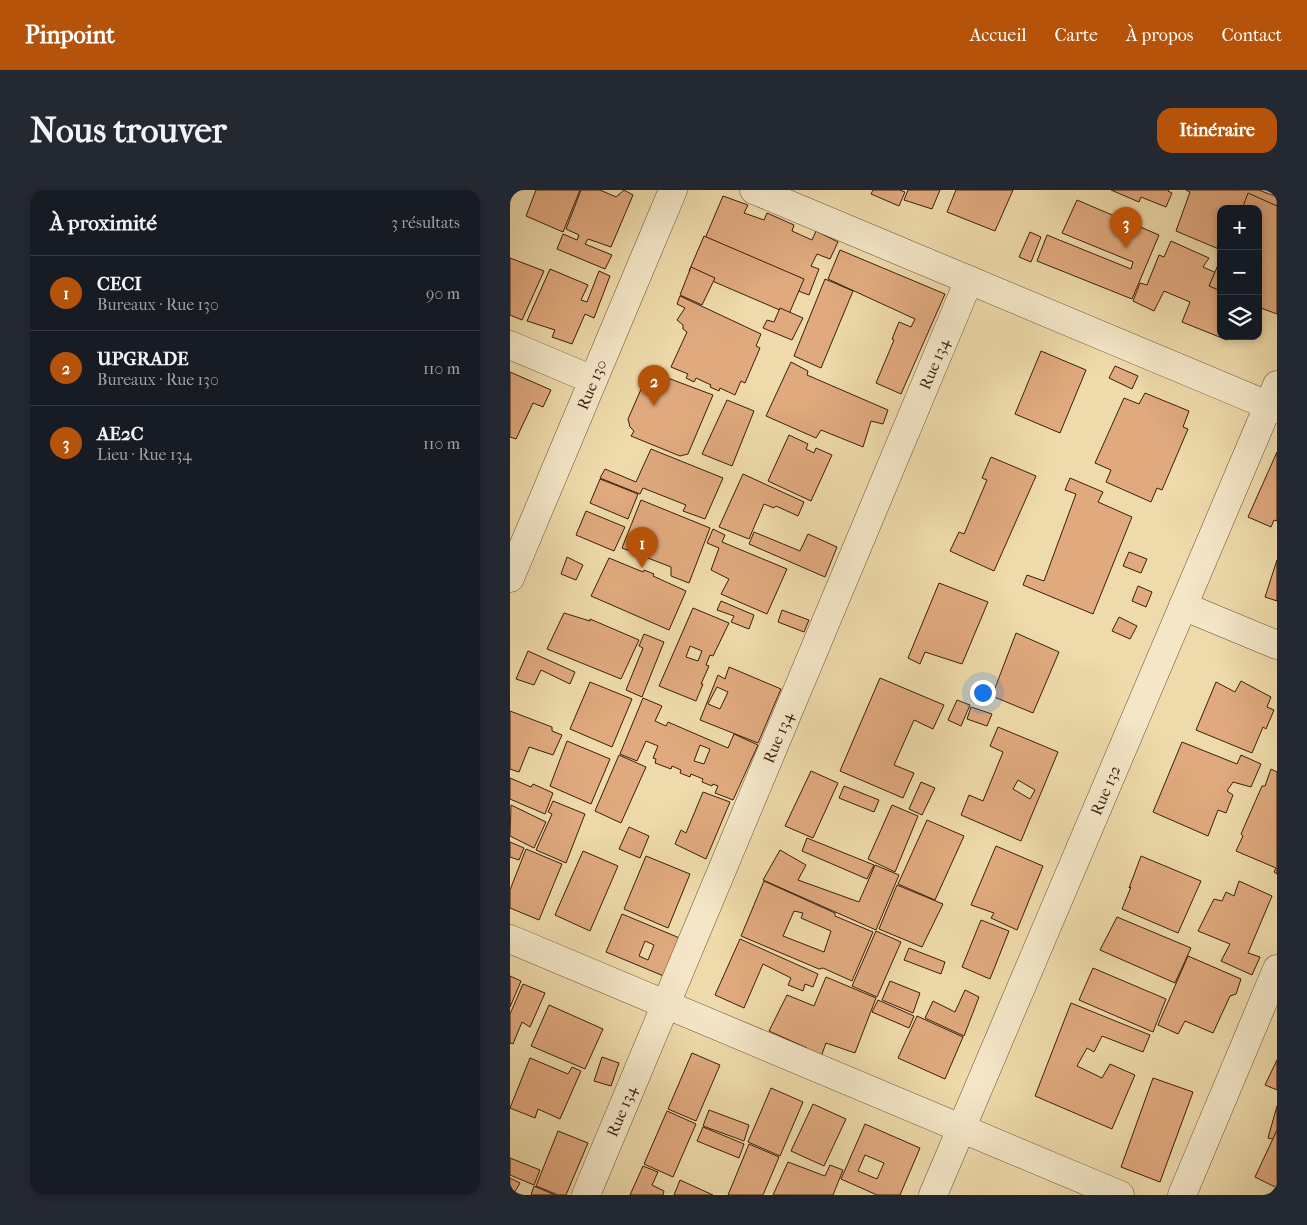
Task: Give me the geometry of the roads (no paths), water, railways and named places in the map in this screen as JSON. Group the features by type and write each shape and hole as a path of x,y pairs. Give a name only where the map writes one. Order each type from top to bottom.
{"street":[{"name":"Rue 130","path":"510,578 674,190"},
{"path":"754,190 970,280 1274,400"},
{"name":"Rue 134","path":"586,1195 970,280"},
{"path":"510,345 593,380"},
{"name":"Rue 132","path":"933,1195 1183,606 1274,400"},
{"path":"1183,606 1277,645"},
{"path":"510,939 1120,1195"},
{"path":"1182,1195 1277,969"}],"place":[{"name":"AE2C","path":"1126,248"},
{"name":"UPGRADE","path":"654,406"},
{"name":"CECI","path":"642,568"}]}
